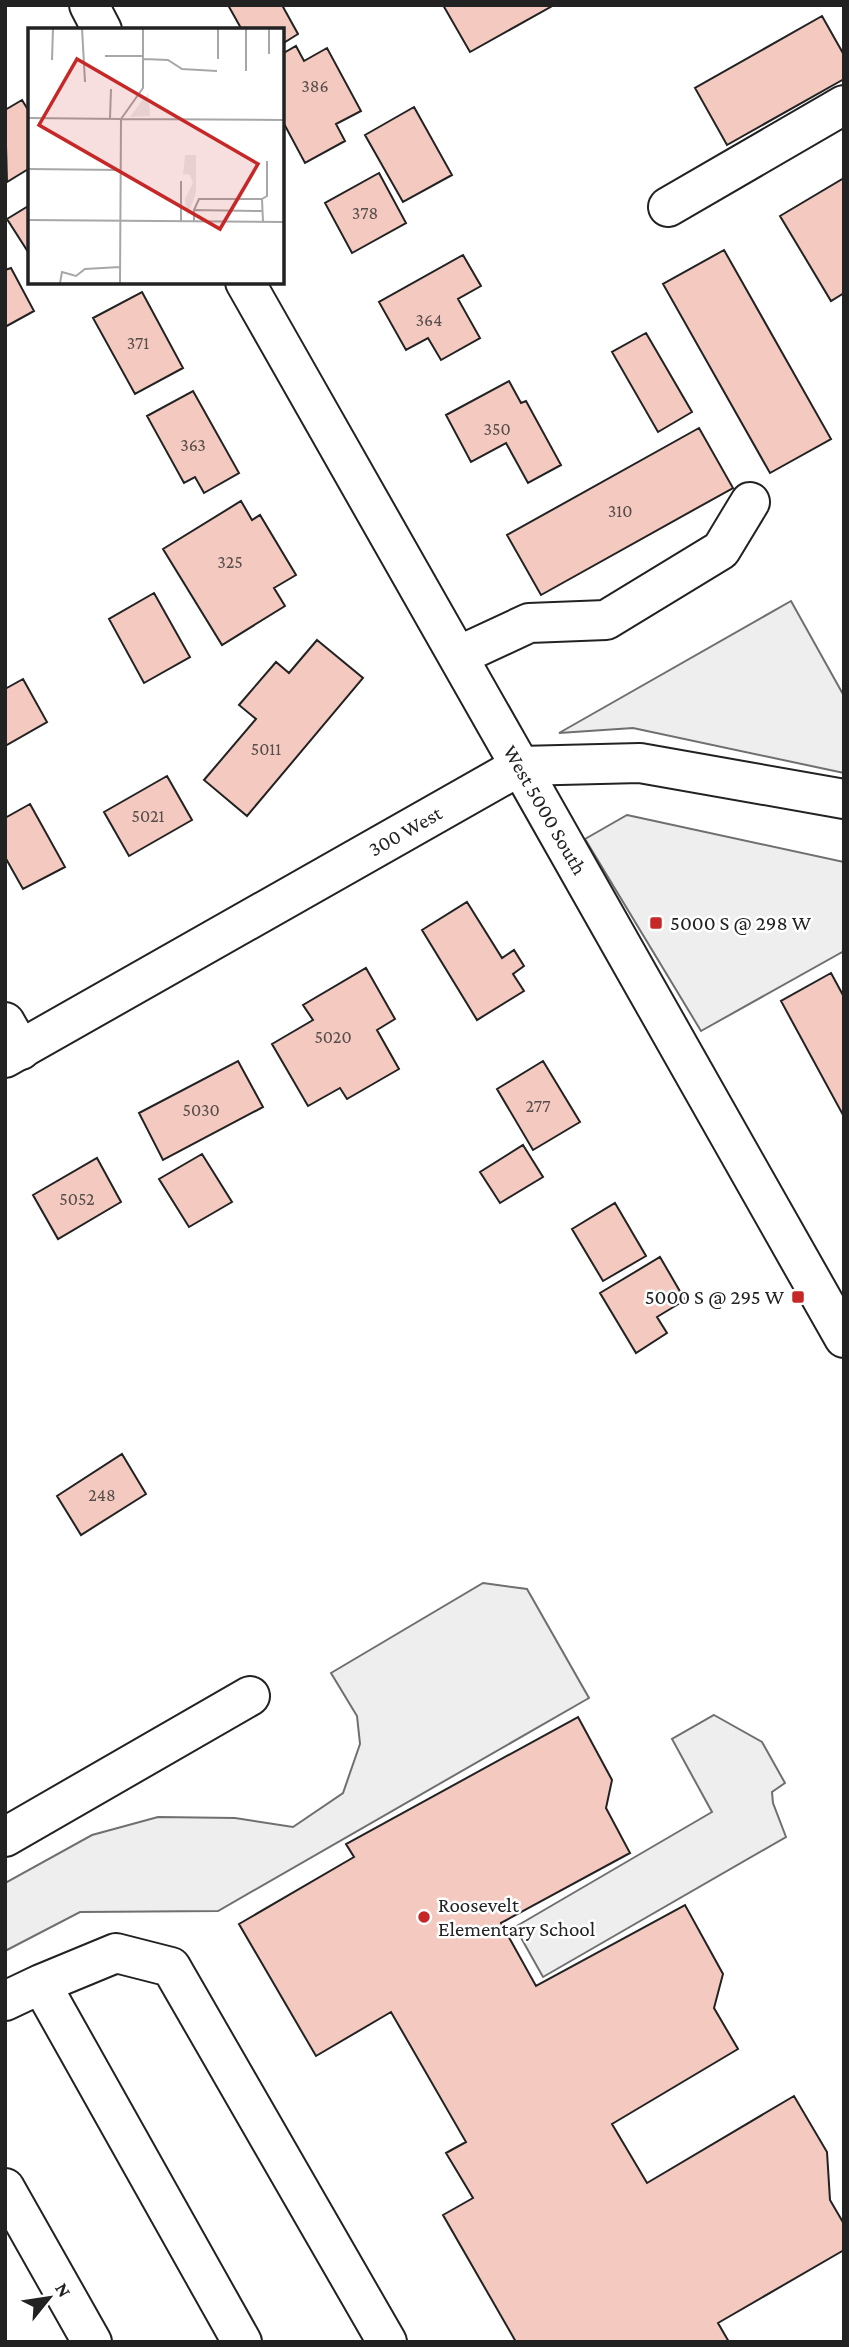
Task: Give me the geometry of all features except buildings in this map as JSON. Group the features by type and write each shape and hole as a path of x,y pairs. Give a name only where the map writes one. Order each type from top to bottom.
{"main road":[{"path":"89,5 102,28"},
{"path":"668,207 844,105"},
{"name":"West 5000 South","path":"247,284 844,1338"},
{"path":"458,656 529,623 606,620 721,550 750,502"},
{"name":"300 West","path":"10,1043 520,766 640,763 844,800"},
{"path":"5,1837 250,1696"},
{"path":"5,2001 116,1953 172,1967 387,2342"},
{"path":"41,1984 243,2342"},
{"path":"5,2188 92,2342"}],"shaded area":[{"path":"791,601 844,696 844,773 633,728 559,733"},
{"path":"627,815 844,862 844,951 701,1031 585,839"},
{"path":"483,1583 527,1589 589,1698 218,1911 80,1912 5,1951 5,1883 92,1835 158,1817 235,1818 293,1827 343,1793 360,1744 357,1716 331,1673"},
{"path":"714,1715 762,1742 785,1783 772,1792 773,1803 786,1837 543,1977 515,1927 712,1812 672,1739"}],"place":[{"name":"5000 S @ 298 W","path":"656,923"},
{"name":"5000 S @ 295 W","path":"798,1297"},
{"name":"Roosevelt Elementary School","path":"424,1917"}]}
